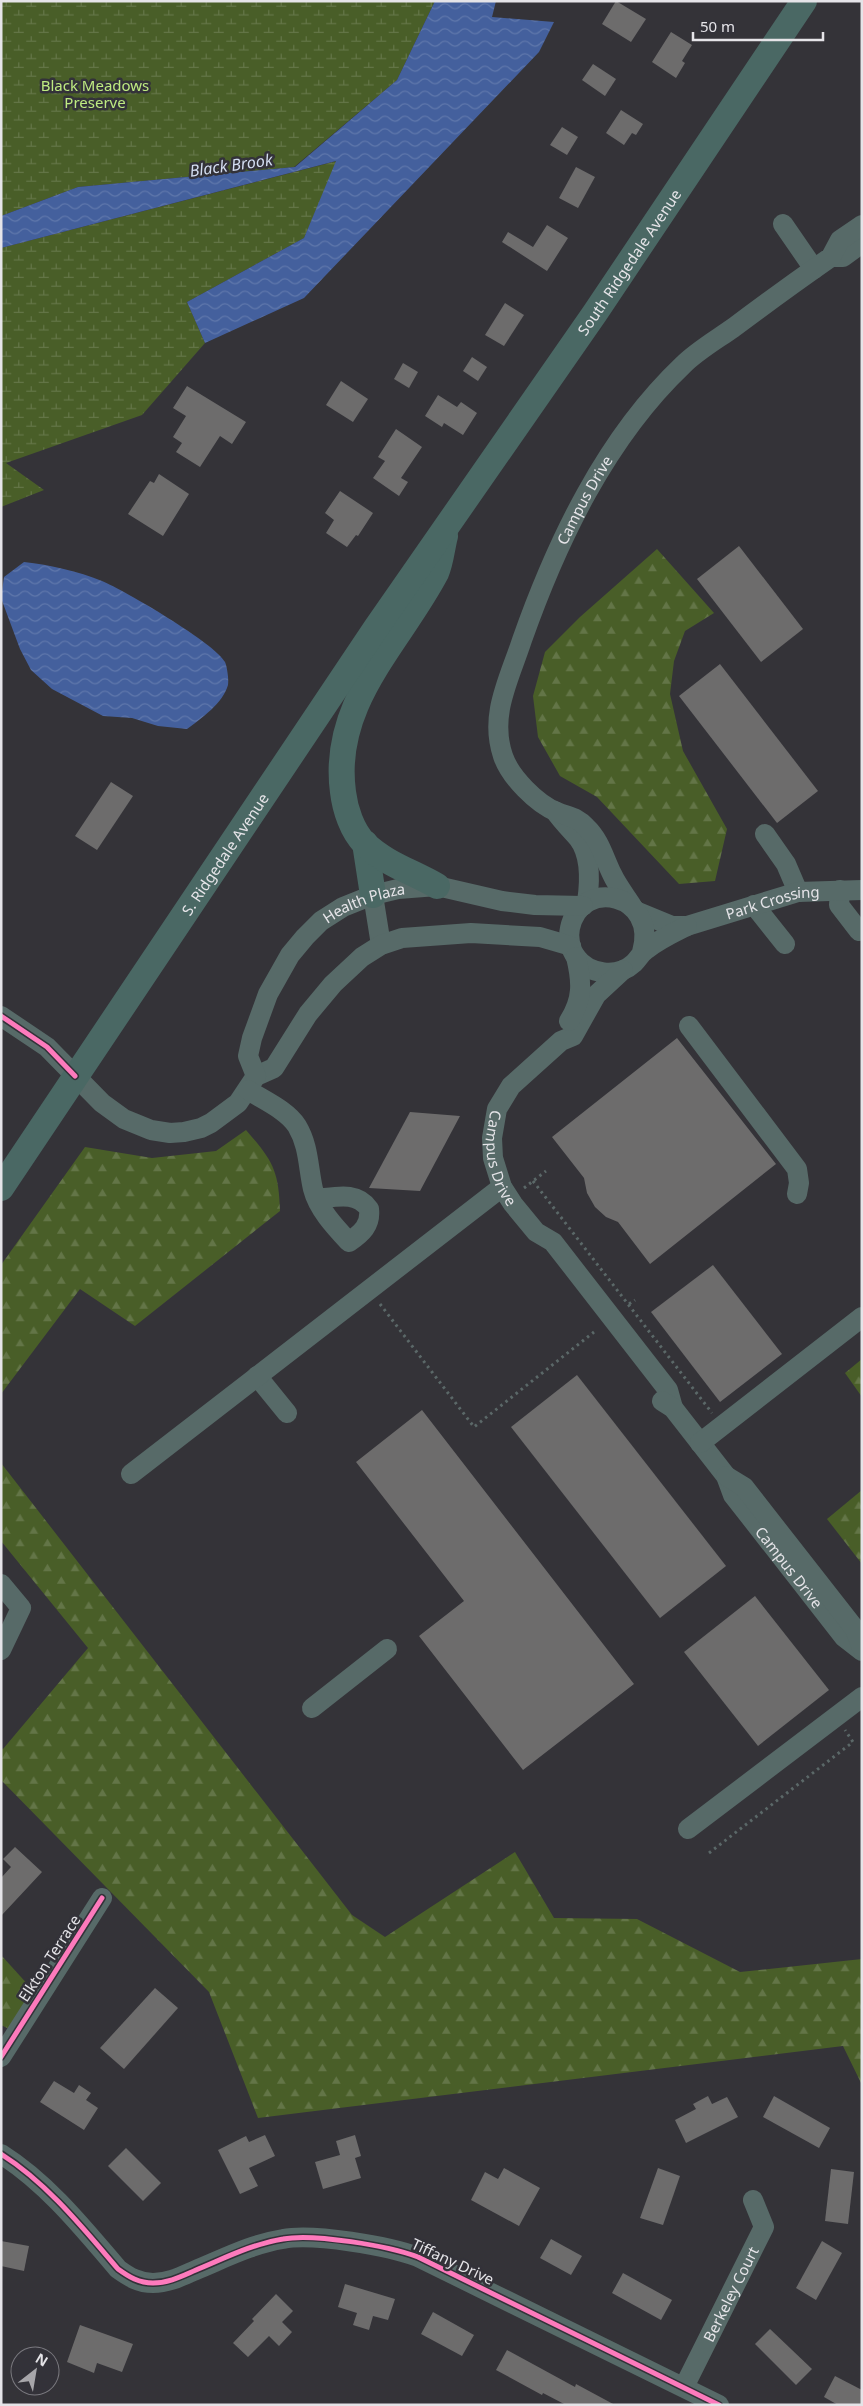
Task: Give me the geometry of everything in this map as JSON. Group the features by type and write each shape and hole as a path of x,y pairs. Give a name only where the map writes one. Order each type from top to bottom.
{"main road":[{"name":"South Ridgedale Avenue","path":"448,520 595,313 804,1"},
{"path":"437,886 393,865 365,843 352,825 344,800 341,776 342,751 351,718 367,680 437,571 448,520"},
{"name":"S. Ridgedale Avenue","path":"1,1188 448,520"},
{"path":"365,843 373,895"}],"street":[{"path":"783,224 814,269"},
{"name":"Campus Drive","path":"585,904 589,888 587,857 577,837 567,829 555,812 528,792 517,780 504,759 497,735 498,712 537,598 559,549 610,454 644,407 684,364 831,256 840,240 862,225"},
{"name":"Campus Drive","path":"831,256 843,256 862,243"},
{"name":"Campus Drive","path":"555,812 576,817 594,836 612,875 635,909"},
{"path":"765,834 786,864 798,892"},
{"name":"Health Plaza","path":"252,1083 248,1056 252,1038 268,994 290,955 321,922 344,906 373,895 437,886 502,901 535,905 585,904"},
{"path":"840,890 839,905 859,931"},
{"name":"Park Crossing","path":"642,952 660,939 687,926 798,892 862,890"},
{"path":"373,895 381,945"},
{"path":"602,897 618,898 635,909 645,927 646,940 642,952 634,963 623,970 610,973 597,972 586,966 574,951 569,934 572,921 585,904 602,897"},
{"path":"754,905 785,944"},
{"name":"Park Crossing","path":"635,909 672,926 687,926"},
{"path":"1,1016 47,1047 102,1104 124,1119 142,1128 170,1133 201,1128 238,1103 252,1083 274,1068 308,1014 333,984 362,957 381,945 402,938 471,933 540,937 574,951"},
{"name":"Campus Drive","path":"561,1041 564,1028 578,1004 581,990 582,979 574,951"},
{"name":"Campus Drive","path":"623,970 596,995 573,1036 561,1041 511,1086 497,1109 492,1138 493,1158 512,1188 513,1204 536,1232 542,1251 657,1398 673,1408 726,1476 733,1495 844,1637 862,1650"},
{"path":"689,1026 797,1169 800,1182 797,1194"},
{"path":"252,1083 296,1124 308,1150 313,1190 317,1199 326,1215 349,1242 367,1226 370,1218 366,1203 350,1196 317,1199"},
{"path":"131,1474 257,1376 512,1188"},
{"path":"700,1443 862,1317"},
{"path":"257,1376 287,1413"},
{"path":"1,1584 22,1608 1,1649"},
{"path":"312,1708 387,1649"},
{"path":"688,1829 859,1704"},
{"name":"Elkton Terrace","path":"1,2057 102,1898"},
{"name":"Tiffany Drive","path":"1,2154 19,2165 37,2181 118,2269 142,2282 168,2281 261,2243 284,2238 299,2237 382,2246 418,2257 719,2405"},
{"name":"Berkeley Court","path":"684,2387 764,2226 753,2200"}],"path":[{"path":"512,1188 534,1181 546,1171"},
{"path":"534,1181 716,1417"},
{"path":"376,1300 474,1427 594,1332"},
{"path":"701,1409 706,1405"},
{"path":"709,1853 853,1742 841,1726"}],"green space":[{"name":"Black Meadows Preserve","path":"1,1 435,1 397,80 294,167 78,187 1,216"},
{"path":"337,161 304,238 187,302 205,343 142,415 6,463 44,490 1,507 1,248"},
{"path":"657,549 714,613 685,631 674,661 670,694 683,751 727,829 715,881 679,884 597,797 560,776 538,737 533,696 545,652 580,617"},
{"path":"246,1130 268,1158 276,1175 280,1211 135,1326 80,1289 1,1394 1,1265 85,1147 152,1158 216,1151"},
{"path":"862,1359 862,1397 845,1373"},
{"path":"1,1463 352,1915 385,1937 515,1852 554,1918 637,1919 740,1972 862,1959 862,2085 843,2046 258,2118 209,1992 1,1780 1,1748 3,1749 88,1648 1,1541"},
{"path":"862,1490 862,1564 827,1519"},
{"path":"1,1955 40,1998 15,2032 1,2025"}],"water":[{"path":"435,1 496,1 492,17 554,22 539,52 304,298 205,343 187,302 304,238 336,161 1,248 1,216 78,187 295,167 397,80"},
{"path":"24,562 64,569 102,581 148,606 188,631 205,643 225,662 228,673 228,685 222,698 211,710 187,729 158,726 132,718 103,716 52,689 31,670 20,649 1,598 4,577"}],"building":[{"path":"616,1 646,19 631,42 602,24"},
{"path":"671,32 692,45 682,61 685,63 676,78 652,62"},
{"path":"593,64 616,79 605,96 582,80"},
{"path":"621,110 643,124 636,135 632,133 624,145 606,133"},
{"path":"562,127 578,137 567,155 550,145"},
{"path":"576,167 595,177 578,208 559,198"},
{"path":"547,225 568,238 547,271 502,242 508,232 533,247"},
{"path":"505,303 524,315 504,346 485,335"},
{"path":"472,357 487,367 478,381 463,371"},
{"path":"403,363 418,372 409,388 394,379"},
{"path":"341,381 368,399 353,422 326,405"},
{"path":"187,386 246,422 232,444 220,436 200,467 176,452 182,443 173,437 186,416 173,408"},
{"path":"438,395 457,407 461,402 477,413 463,435 444,423 442,427 425,416"},
{"path":"396,429 422,447 401,478 408,482 399,496 373,478 385,461 378,457"},
{"path":"159,474 189,494 163,536 128,514 150,481 154,483"},
{"path":"340,491 373,513 358,536 356,535 347,547 326,533 334,520 325,513"},
{"path":"739,546 803,629 761,662 697,579"},
{"path":"720,664 818,791 777,823 679,696"},
{"path":"111,782 133,796 97,850 75,836"},
{"path":"677,1038 776,1164 650,1264 618,1222 606,1217 595,1207 587,1193 584,1178 552,1137"},
{"path":"410,1112 460,1116 420,1191 369,1188"},
{"path":"713,1265 782,1354 720,1402 651,1312"},
{"path":"577,1375 726,1566 660,1618 511,1427"},
{"path":"422,1410 634,1684 523,1770 419,1636 464,1601 356,1462"},
{"path":"755,1596 829,1690 758,1746 684,1652"},
{"path":"15,1847 42,1872 1,1916 1,1878 11,1867 3,1859"},
{"path":"155,1988 178,2008 124,2069 100,2048"},
{"path":"54,2081 74,2093 79,2085 91,2093 86,2100 98,2108 84,2130 40,2102"},
{"path":"708,2096 712,2104 727,2097 738,2117 686,2143 675,2120 696,2109 693,2104"},
{"path":"774,2096 830,2128 819,2148 763,2117"},
{"path":"265,2135 275,2156 249,2168 258,2186 240,2194 218,2150 246,2136 249,2142"},
{"path":"355,2135 361,2156 355,2158 361,2178 323,2189 315,2162 340,2155 336,2141"},
{"path":"126,2148 161,2183 143,2201 108,2166"},
{"path":"504,2168 540,2188 519,2226 471,2200 485,2172 498,2179"},
{"path":"658,2168 680,2176 663,2225 640,2218"},
{"path":"831,2169 854,2172 848,2224 825,2221"},
{"path":"551,2239 582,2256 571,2275 540,2258"},
{"path":"1,2241 29,2246 24,2271 1,2266"},
{"path":"822,2241 842,2253 816,2300 796,2288"},
{"path":"623,2273 672,2300 661,2320 612,2293"},
{"path":"345,2284 395,2299 388,2320 373,2316 369,2330 353,2325 357,2313 338,2307"},
{"path":"276,2294 293,2311 282,2322 292,2332 279,2346 269,2336 248,2357 233,2343 254,2321 252,2319"},
{"path":"433,2312 474,2335 462,2356 421,2334"},
{"path":"80,2325 133,2344 122,2372 97,2363 94,2373 67,2362"},
{"path":"770,2329 812,2369 796,2385 755,2344"},
{"path":"507,2350 575,2387 576,2384 615,2405 566,2405 543,2393 542,2395 496,2370"},
{"path":"835,2376 862,2390 862,2405 838,2405 824,2397"}],"cycle path":[{"path":"1,1016 47,1047 75,1076"},
{"path":"1,2057 102,1898"},
{"path":"1,2154 34,2178 49,2192 78,2222 118,2269 139,2281 159,2283 170,2280 249,2248 283,2239 331,2239 389,2249 418,2257 719,2405"}],"water label":[{"name":"Black Brook","path":"231,165"}]}
